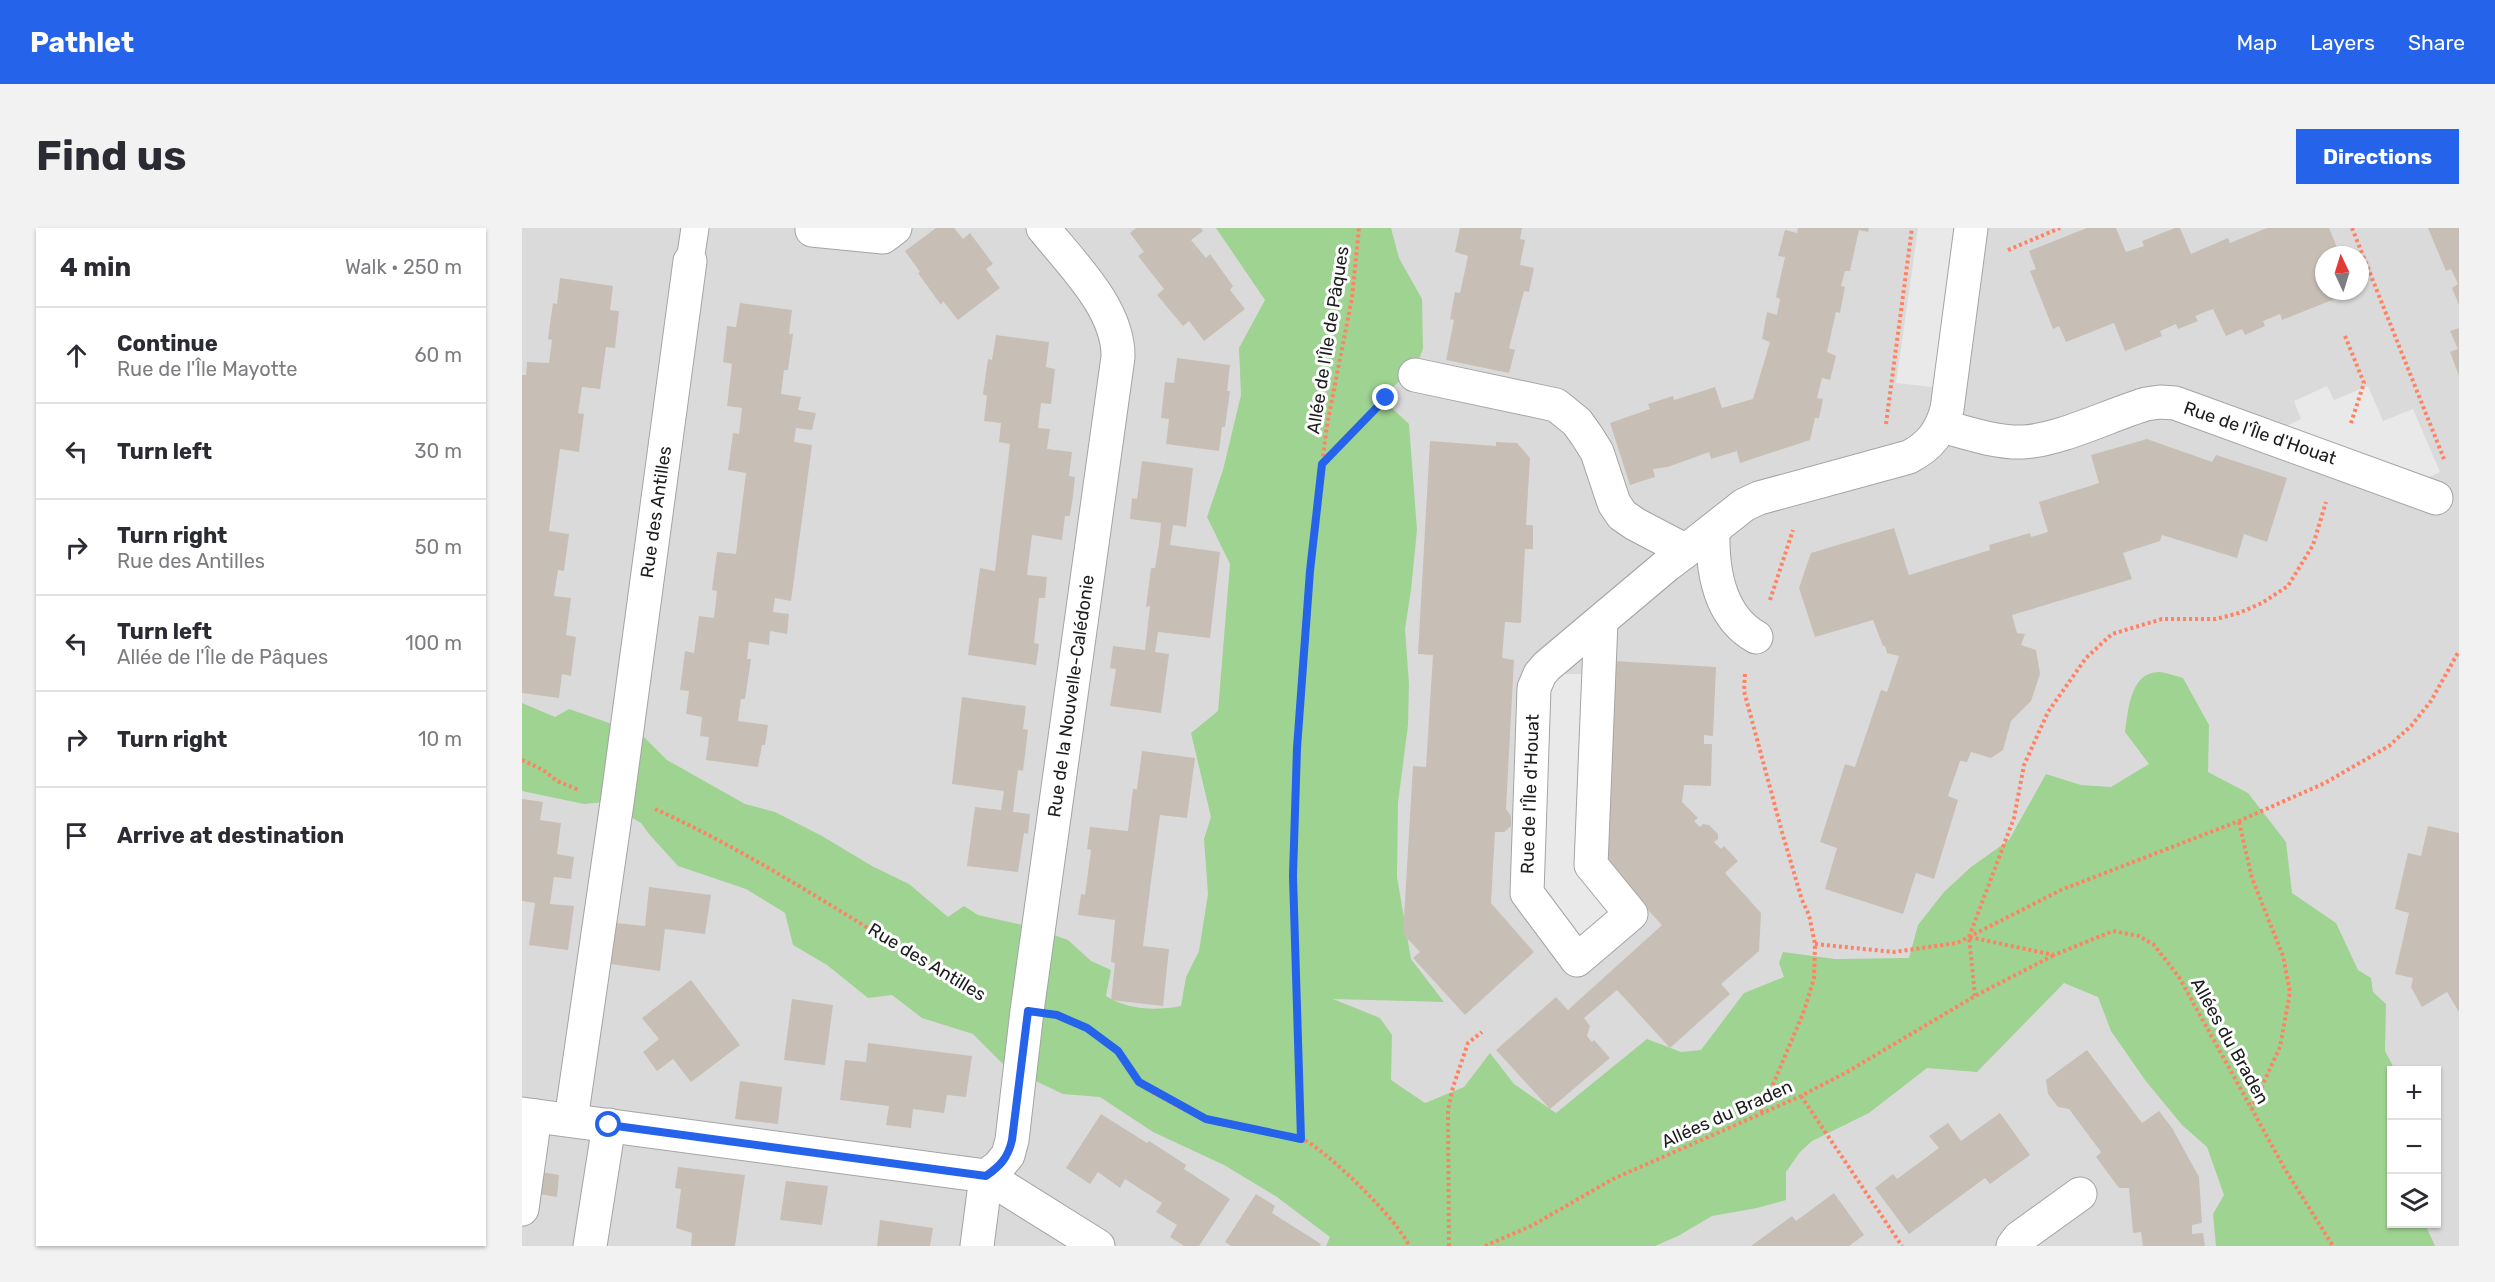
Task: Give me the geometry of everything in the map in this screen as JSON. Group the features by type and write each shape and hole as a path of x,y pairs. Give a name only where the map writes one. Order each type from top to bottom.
{"street":[{"name":"Rue des Antilles","path":"571,1120 618,796 695,228"},
{"path":"812,230 883,237 895,228"},
{"name":"Rue de la Nouvelle-Calédonie","path":"986,1176 999,1167 1008,1155 1012,1140 1118,357 1118,342 1112,321 1104,306 1043,228"},
{"name":"Rue de l'Île d'Houat","path":"1601,621 1591,865 1631,914 1577,960 1527,893 1533,698 1537,680 1547,666 1601,621 1683,553 1744,505 1760,498 1897,460 1923,450 1942,426 1950,389 1971,228"},
{"path":"1415,375 1556,405 1577,422 1587,436 1597,453 1614,502 1623,514 1635,524 1677,546 1683,553"},
{"name":"Rue de l'Île d'Houat","path":"1942,426 2007,442 2025,442 2146,404 2175,403 2436,498"},
{"path":"1713,531 1716,582 1738,623 1756,637"},
{"path":"522,1209 529,1115 986,1176 1098,1246"},
{"path":"590,1246 609,1125"},
{"path":"977,1246 986,1176"},
{"path":"2013,1246 2019,1238 2080,1194"}],"path":[{"name":"Allée de l'Île de Pâques","path":"1301,1139 1293,876 1297,748 1310,571 1322,464 1327,424 1352,298 1359,228"},
{"path":"1897,460 1886,426 1912,228"},
{"path":"2352,228 2446,463"},
{"path":"1975,996 1969,937 2014,818 2024,765 2048,712 2086,658 2112,634 2162,619 2216,619 2239,613 2262,603 2288,586 2313,545 2364,383 2345,336"},
{"path":"1322,464 1386,398 1415,375"},
{"path":"1756,637 1745,666 1743,691 1802,900 1809,915 1815,944 1814,978 1804,1011 1761,1113"},
{"path":"1815,944 1894,952 1957,944 2061,890 2239,821 2325,783 2389,746 2411,726 2431,701 2459,651"},
{"name":"Rue des Antilles","path":"522,760 543,770 572,789 633,798 670,816 818,895 933,969 990,1000 1028,1011 1057,1015 1087,1028 1118,1051 1139,1082 1206,1119 1301,1139"},
{"path":"2239,821 2255,887 2283,956 2290,992 2280,1047 2252,1108"},
{"name":"Allées du Braden","path":"1485,1246 1533,1225 1613,1179 1801,1096 1847,1072 1975,996 2054,955 2113,931 2139,936 2154,945 2179,977 2286,1172 2332,1246"},
{"path":"1969,937 2054,955"},
{"path":"1449,1246 1448,1110 1468,1043 1482,1032"},
{"path":"1801,1096 1902,1246"},
{"path":"1301,1139 1326,1155 1387,1214 1406,1236 1409,1246"}],"shaded area":[{"path":"522,228 2459,228 2459,1246 522,1246"},
{"path":"1918,228 1971,228 1950,389 1896,383"},
{"path":"2327,386 2334,400 2368,386 2383,421 2413,409 2440,472 2417,483 2275,431 2301,419 2294,401"},
{"path":"1540,674 1584,674 1611,910 1567,947 1528,858"}],"green space":[{"path":"1216,228 1391,228 1399,258 1422,299 1423,349 1416,366 1381,398 1409,424 1417,530 1405,629 1409,684 1408,725 1398,803 1397,877 1411,959 1444,1002 1333,999 1380,1018 1392,1035 1391,1080 1425,1103 1464,1087 1490,1053 1514,1084 1556,1113 1647,1039 1681,1052 1701,1050 1744,993 1784,977 1779,963 1783,952 1835,959 1909,958 1918,925 1944,892 1971,867 2009,840 2046,774 2081,785 2111,787 2149,764 2125,732 2129,704 2137,685 2150,673 2160,672 2183,678 2209,725 2208,772 2248,793 2286,842 2292,893 2336,923 2358,970 2371,978 2373,992 2386,1004 2385,1051 2393,1066 2387,1066 2387,1228 2427,1228 2435,1246 2216,1246 2213,1214 2224,1195 2207,1147 2182,1125 2145,1080 2111,1031 2098,997 2064,983 1977,1072 1927,1068 1869,1113 1812,1141 1800,1152 1786,1172 1786,1200 1712,1216 1678,1236 1655,1246 1326,1246 1330,1237 1277,1197 1224,1165 1153,1132 1100,1097 1063,1094 1006,1067 973,1034 922,1018 892,995 868,998 827,965 793,945 785,913 746,889 678,866 641,823 606,802 584,804 522,791 522,703 555,717 569,709 641,734 667,760 745,804 775,812 909,884 948,917 964,906 978,915 1031,927 1068,940 1091,961 1111,970 1106,996 1114,1001 1142,1008 1161,1009 1181,1006 1186,977 1199,951 1208,894 1204,839 1211,817 1191,733 1218,711 1230,564 1207,517 1223,470 1241,395 1239,348 1265,300"}],"building":[{"path":"936,228 954,228 963,239 970,233 993,264 986,269 1000,288 958,320 943,301 941,305 905,251"},
{"path":"1136,228 1201,228 1203,231 1191,240 1206,258 1210,254 1233,286 1230,290 1245,309 1204,341 1189,321 1183,326 1157,295 1164,289 1138,256 1144,252 1130,233"},
{"path":"1460,228 1522,228 1520,239 1525,240 1520,265 1534,268 1529,292 1524,291 1509,348 1515,350 1509,373 1446,360 1454,320 1450,319 1455,292 1460,293 1468,256 1455,252"},
{"path":"1798,228 1869,228 1868,232 1859,230 1850,271 1845,271 1841,286 1845,287 1840,313 1836,312 1827,352 1836,356 1830,380 1822,378 1817,398 1823,399 1819,418 1815,418 1810,440 1740,463 1737,451 1711,459 1709,452 1668,467 1653,469 1655,477 1630,485 1610,423 1650,409 1648,404 1673,396 1674,400 1715,387 1722,408 1753,399 1770,342 1762,339 1767,312 1777,315 1780,299 1776,297 1785,257 1778,256 1785,230 1797,233"},
{"path":"2087,228 2116,228 2126,252 2144,246 2142,241 2175,228 2180,228 2191,254 2228,238 2230,243 2267,228 2329,228 2336,246 2315,246 2315,300 2332,300 2282,320 2280,314 2263,321 2265,326 2245,335 2242,329 2226,336 2213,309 2195,316 2198,321 2178,329 2176,324 2160,331 2162,336 2125,351 2114,323 2066,342 2059,326 2053,329 2030,271 2036,269 2029,251"},
{"path":"2428,228 2459,228 2459,305 2452,288 2458,284 2451,269 2446,271"},
{"path":"560,278 613,286 610,310 619,311 615,348 606,347 600,389 582,387 578,413 584,414 579,452 560,449 549,531 569,534 564,571 558,570 554,596 571,598 566,635 576,637 571,676 562,674 559,698 522,693 522,375 526,375 527,362 549,363 552,340 548,339 553,303 557,304"},
{"path":"740,303 792,310 789,334 793,334 788,370 784,370 781,394 801,397 798,410 816,413 812,430 796,428 794,442 812,445 791,601 775,598 773,612 789,614 787,634 770,631 769,645 749,642 747,659 751,659 745,699 741,699 738,721 768,725 758,767 706,760 709,737 700,736 702,717 686,714 689,691 680,690 685,651 694,653 699,616 714,618 717,591 712,590 717,552 736,554 746,473 728,470 733,433 739,434 742,408 727,406 732,364 723,362 727,326 736,327"},
{"path":"2459,328 2459,376 2450,352 2458,349 2450,331"},
{"path":"996,335 1049,342 1046,367 1055,369 1051,404 1041,403 1038,428 1050,429 1047,449 1072,452 1069,476 1075,477 1073,496 1070,516 1065,516 1062,540 1032,535 1027,575 1047,577 1045,598 1039,598 1034,643 1039,644 1036,665 968,655 980,568 995,571 1010,444 999,442 1001,423 984,421 987,396 983,394 988,359 992,360"},
{"path":"1177,358 1230,365 1227,391 1230,391 1219,451 1166,444 1169,419 1161,418 1165,382 1174,383"},
{"path":"2147,439 2212,462 2216,455 2287,478 2267,542 2244,534 2237,558 2162,535 2160,541 2123,553 2132,579 2012,615 2017,633 2025,634 2021,645 2036,650 2040,674 2031,701 2011,721 2003,750 1991,758 1971,752 1967,762 1960,761 1948,796 1958,800 1934,879 1916,873 1903,914 1825,889 1837,848 1820,842 1845,764 1855,767 1881,690 1887,692 1899,656 1887,653 1873,620 1815,637 1799,588 1811,553 1894,528 1909,575 1990,550 1989,545 2030,533 2031,537 2048,532 2039,502 2099,483 2091,455"},
{"path":"1430,441 1496,446 1496,442 1517,443 1530,458 1526,525 1533,525 1533,549 1525,549 1521,623 1505,622 1502,658 1514,660 1506,809 1511,816 1511,826 1504,832 1495,832 1491,903 1534,952 1465,1015 1413,958 1420,952 1403,934 1413,766 1426,767 1433,655 1418,654"},
{"path":"1142,461 1193,468 1186,527 1173,525 1170,545 1220,552 1210,638 1158,632 1155,652 1169,654 1161,713 1110,706 1116,669 1110,668 1113,646 1145,650 1150,606 1146,607 1151,568 1155,568 1159,544 1161,523 1130,519 1132,498 1137,499"},
{"path":"1614,661 1716,667 1713,736 1704,735 1704,744 1712,744 1711,786 1684,785 1682,802 1698,818 1694,821 1700,827 1703,824 1709,825 1718,834 1718,839 1714,842 1721,849 1724,846 1738,861 1725,873 1761,913 1759,951 1721,984 1730,994 1670,1048 1617,990 1584,1018 1590,1026 1587,1036 1592,1042 1594,1040 1610,1058 1550,1109 1496,1050 1556,997 1568,1010 1662,925 1603,862"},
{"path":"962,697 1026,706 1023,729 1028,730 1023,771 1018,770 1013,812 1030,814 1028,834 1024,833 1018,872 967,866 975,807 1001,810 1004,791 952,784"},
{"path":"1142,751 1195,758 1187,818 1160,815 1151,881 1143,946 1169,949 1163,1006 1111,1000 1115,963 1111,962 1115,920 1078,915 1081,894 1085,895 1091,850 1087,849 1090,827 1128,831 1133,789 1137,789"},
{"path":"522,799 543,802 540,820 561,823 557,854 574,857 571,879 554,877 550,904 574,906 568,950 529,945 535,903 522,901"},
{"path":"2428,826 2459,833 2459,1012 2447,992 2422,1007 2411,987 2413,978 2395,974 2409,913 2395,909 2408,853 2421,856"},
{"path":"649,887 711,895 705,934 665,929 660,971 611,964 616,923 645,926"},
{"path":"691,980 740,1045 691,1082 673,1059 657,1071 643,1052 659,1039 642,1018"},
{"path":"792,999 833,1005 825,1065 784,1060"},
{"path":"868,1043 972,1056 966,1097 947,1095 944,1113 913,1109 911,1128 886,1125 889,1106 840,1100 845,1060 866,1062"},
{"path":"2087,1050 2142,1123 2159,1111 2172,1128 2199,1177 2202,1223 2192,1225 2192,1234 2203,1233 2205,1246 2143,1246 2141,1232 2133,1233 2129,1188 2119,1188 2096,1157 2101,1152 2069,1109 2058,1107 2048,1094 2046,1080"},
{"path":"740,1081 782,1087 778,1124 735,1119"},
{"path":"2000,1113 2030,1155 1990,1184 1985,1178 1909,1234 1875,1188 1893,1174 1897,1179 1939,1148 1929,1136 1948,1123 1961,1141"},
{"path":"1101,1114 1147,1143 1149,1141 1168,1153 1186,1165 1184,1169 1230,1199 1199,1246 1184,1246 1170,1237 1177,1225 1156,1212 1162,1203 1125,1179 1120,1188 1098,1172 1090,1184 1066,1168"},
{"path":"678,1167 745,1175 735,1246 691,1246 692,1233 676,1228 681,1189 675,1188"},
{"path":"536,1171 559,1175 557,1197 533,1193"},
{"path":"786,1181 828,1186 822,1225 780,1220"},
{"path":"1834,1193 1864,1235 1849,1246 1751,1246 1792,1216 1796,1221"},
{"path":"1256,1194 1275,1206 1272,1213 1321,1244 1320,1246 1231,1246 1225,1242"},
{"path":"880,1220 933,1228 930,1246 877,1246"}],"route":[{"path":"609,1125 986,1176 999,1167 1008,1155 1012,1140 1028,1011 1057,1015 1087,1028 1118,1051 1139,1082 1206,1119 1301,1139 1293,876 1297,748 1310,571 1322,464 1386,398"}]}
